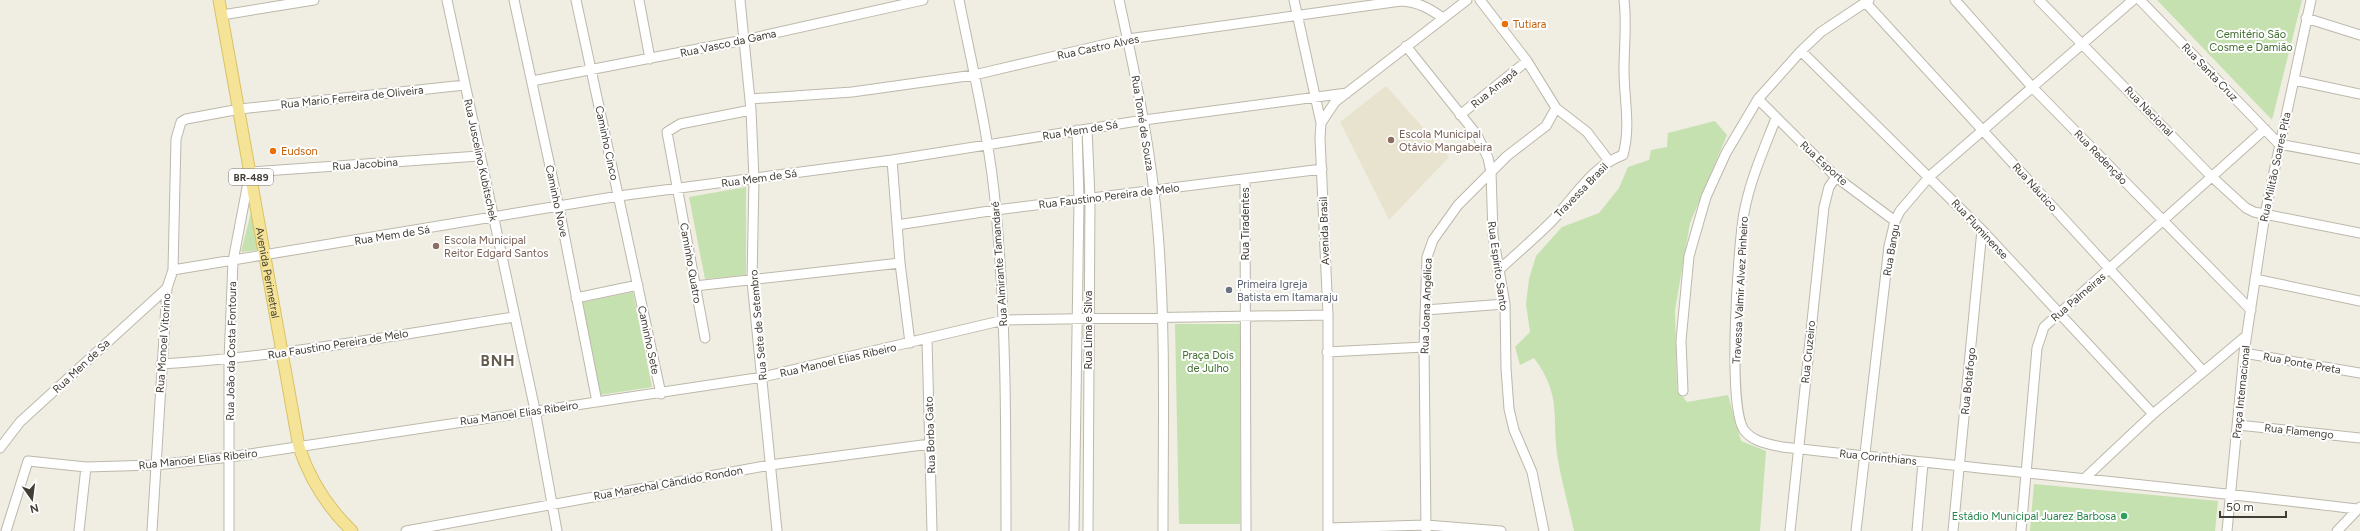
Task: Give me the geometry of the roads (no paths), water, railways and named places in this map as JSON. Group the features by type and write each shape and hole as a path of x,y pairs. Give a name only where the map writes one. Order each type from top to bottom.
{"main road":[{"name":"Avenida Perimetral","path":"219,0 240,109 299,447 306,468 319,491 352,531"}],"street":[{"path":"222,15 314,0"},
{"name":"Rua Juscelino Kubitschek","path":"447,0 479,156 494,218 535,410 557,531"},
{"name":"Caminho Nove","path":"514,0 559,208 597,402"},
{"name":"Caminho Cinco","path":"576,0 638,285"},
{"path":"639,0 650,59"},
{"name":"Rua Sete de Setembro","path":"740,0 751,110 754,178 752,281 763,378 777,531"},
{"name":"Rua Vasco da Gama","path":"532,81 592,71 744,40 923,0"},
{"name":"Rua Almirante Tamandaré","path":"959,0 987,145 996,210 1004,320 1006,531"},
{"name":"Rua Tomé de Souza","path":"1119,0 1144,120 1154,191 1164,318"},
{"name":"Avenida Brasil","path":"1294,0 1321,123 1328,315 1328,530"},
{"path":"1321,123 1328,111 1347,92 1467,0"},
{"path":"1480,0 1527,61 1556,108 1587,132 1609,161"},
{"name":"Travessa Brasil","path":"1498,271 1551,222 1609,161 1623,156 1628,125 1624,71 1626,17 1624,0"},
{"name":"Rua Redenção","path":"1955,0 2033,88 2251,310"},
{"name":"Rua Nacional","path":"2039,0 2083,43 2211,176 2246,208 2265,214 2360,233"},
{"name":"Rua Bangu","path":"1856,531 1866,456 1889,246 1895,221 1909,200 1930,176 2133,0"},
{"name":"Rua Santa Cruz","path":"2140,0 2279,144"},
{"name":"Rua Militão Soares Pita","path":"2246,336 2265,214 2311,0"},
{"name":"Rua Castro Alves","path":"750,99 852,92 974,75 1128,39 1401,1 1413,2 1426,7 1443,18"},
{"path":"1683,391 1681,341 1689,256 1696,228 1726,153 1758,99 1801,51 1821,32 1868,2"},
{"name":"Rua Náutico","path":"1868,2 2109,270 2203,371"},
{"path":"2306,18 2360,35"},
{"name":"Rua Espírito Santo","path":"1406,46 1484,148 1491,172 1491,211 1498,271 1505,304 1506,368 1509,409 1514,430 1532,472 1544,531"},
{"name":"Rua Fluminense","path":"1801,51 1930,176 2153,414"},
{"name":"Rua Amapá","path":"1460,115 1527,61"},
{"path":"2294,80 2360,94"},
{"name":"Rua Mario Ferreira de Oliveira","path":"240,109 465,85"},
{"name":"Rua Mem de Sá","path":"173,270 559,208 619,196 892,160 1077,130 1347,92"},
{"name":"Rua Esporte","path":"1758,99 1836,177 1895,221"},
{"name":"Rua Joana Angélica","path":"1426,528 1424,347 1427,257 1433,240 1458,205 1507,156 1546,126 1556,108"},
{"name":"Rua Monoel Vitorino","path":"152,531 166,288 173,270 176,139 178,129 181,122 186,119 240,109"},
{"name":"Caminho Quatro","path":"705,338 667,132 680,124 751,110"},
{"name":"Travessa Valmir Alvez Pinheiro","path":"1740,420 1734,349 1741,235 1750,191 1776,118"},
{"name":"Rua Lima e Silva","path":"1087,129 1090,198 1088,318 1088,531"},
{"name":"Rua Palmeiras","path":"2021,531 2037,348 2044,328 2211,176 2265,129"},
{"name":"Rua Lima e Silva","path":"1074,531 1079,200 1077,130"},
{"path":"2279,144 2360,159"},
{"name":"Rua Jacobina","path":"250,172 479,156"},
{"path":"892,160 900,263 910,343"},
{"name":"Rua Faustino Pereira de Melo","path":"897,225 996,210 1246,180 1322,169"},
{"name":"Rua João da Costa Fontoura","path":"229,531 229,360 233,261 250,172"},
{"name":"Rua Cruzeiro","path":"1790,531 1824,207 1829,187 1836,177"},
{"name":"Rua Tiradentes","path":"1245,317 1246,180"},
{"name":"Rua Botafogo","path":"1953,531 1982,230"},
{"path":"695,286 752,281 900,263"},
{"path":"2255,279 2360,301"},
{"path":"576,298 638,285"},
{"name":"Caminho Sete","path":"638,285 660,394"},
{"name":"Rua Men de Sa","path":"0,448 20,422 166,288"},
{"path":"1425,310 1505,304"},
{"path":"1163,531 1164,318 1328,315"},
{"name":"Rua Faustino Pereira de Melo","path":"161,364 229,360 282,353 514,317"},
{"path":"1245,317 1246,531"},
{"name":"Rua Manoel Elias Ribeiro","path":"6,531 28,461 86,467 155,465 230,457 535,410 660,394 763,378 1004,320 1164,318"},
{"name":"Praça Internacional","path":"2085,478 2153,414 2246,336"},
{"name":"Praça Internacional","path":"2226,531 2246,336"},
{"name":"Rua Borba Gato","path":"927,339 932,531"},
{"path":"1327,352 1424,347"},
{"name":"Rua Ponte Preta","path":"2244,353 2360,373"},
{"name":"Rua Corinthians","path":"1740,420 1744,429 1757,440 1798,449 2027,474"},
{"name":"Rua Flamengo","path":"2238,425 2360,438"},
{"name":"Rua Marechal Cândido Rondon","path":"406,531 770,465 930,444"},
{"path":"1917,531 1923,462"},
{"path":"79,531 86,467"},
{"path":"2027,474 2085,478 2358,508"},
{"path":"2337,531 2358,508"},
{"path":"1328,530 1426,528 1501,531"}],"place":[{"name":"Tutiara","path":"1505,24"},
{"name":"Escola Municipal Otávio Mangabeira","path":"1391,140"},
{"name":"Eudson","path":"273,151"},
{"name":"Escola Municipal Reitor Edgard Santos","path":"436,246"},
{"name":"Primeira Igreja Batista em Itamaraju","path":"1229,290"},
{"name":"Estádio Municipal Juarez Barbosa","path":"2124,516"}],"district":[{"name":"BNH","path":"498,361"}],"park label":[{"name":"Cemitério São Cosme e Damião","path":"2251,40"},
{"name":"Praça Dois de Julho","path":"1208,361"}]}
